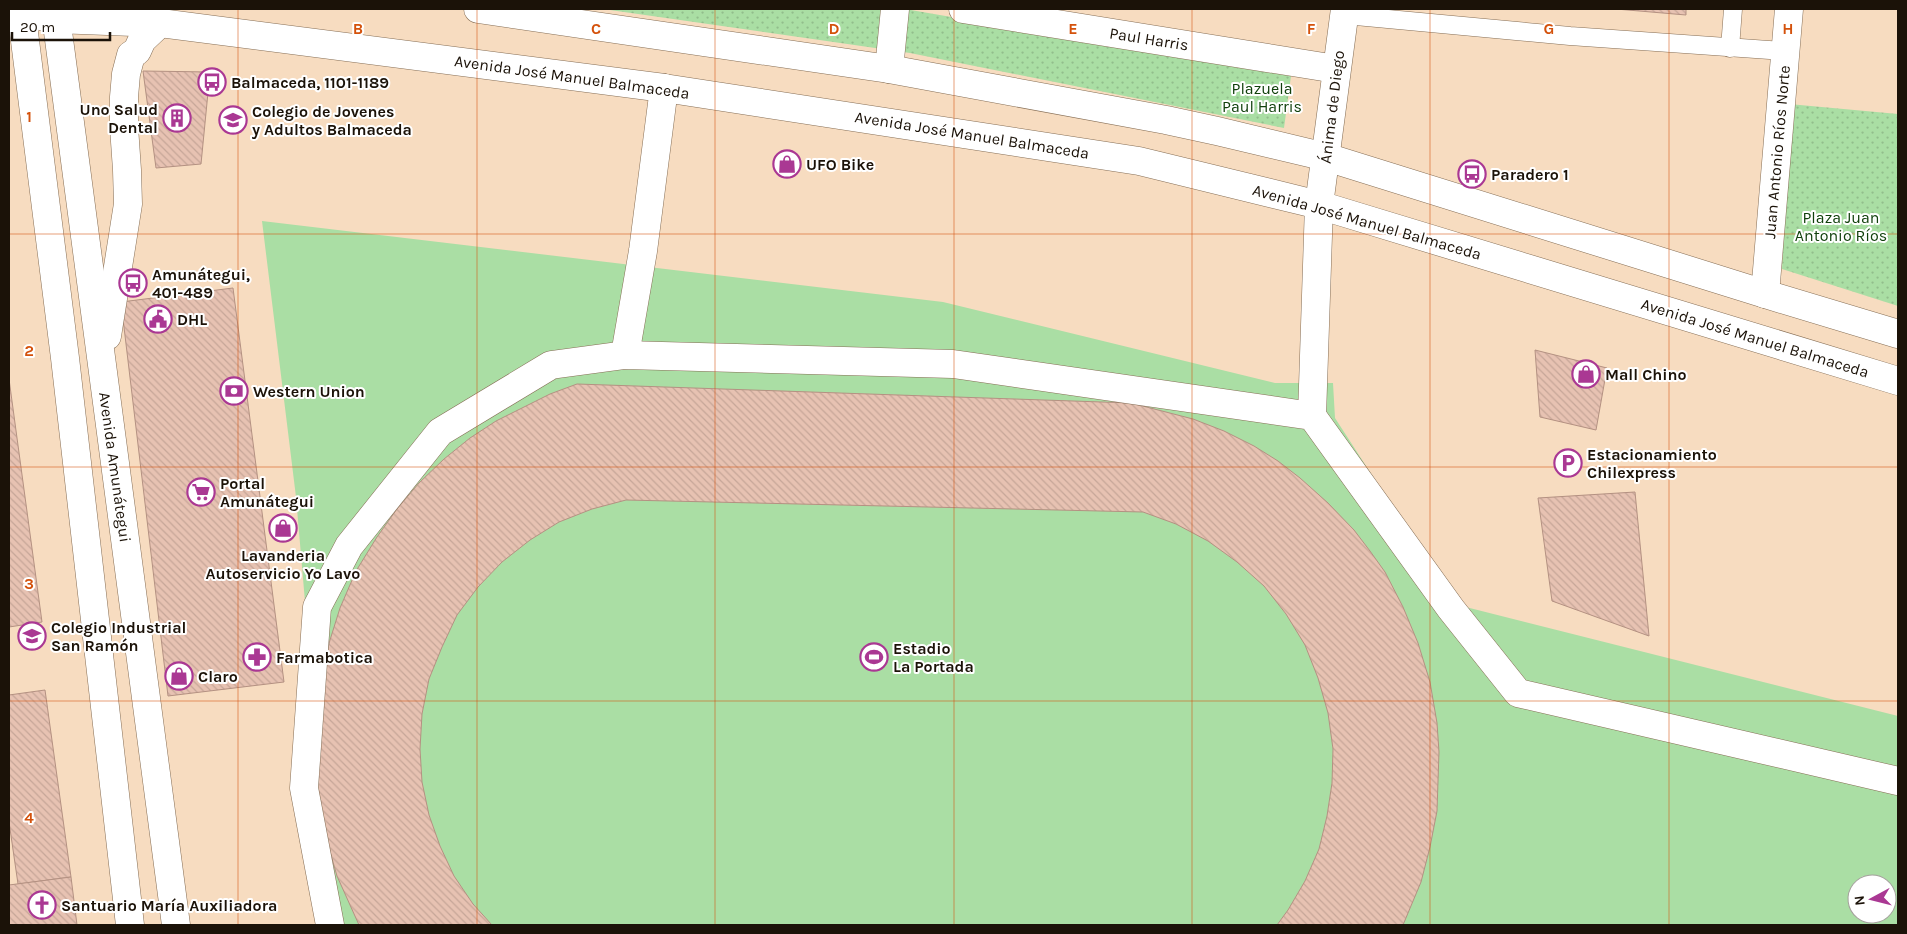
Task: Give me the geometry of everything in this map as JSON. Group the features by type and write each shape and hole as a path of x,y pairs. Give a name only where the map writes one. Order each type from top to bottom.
{"main road":[{"path":"478,9 889,70 1166,120 1326,157 1898,334"},
{"path":"889,70 895,9"},
{"name":"Paul Harris","path":"963,9 1336,68"},
{"name":"Juan Antonio Ríos Norte","path":"1765,294 1789,9"},
{"path":"20,10 65,358 130,925"},
{"name":"Avenida José Manuel Balmaceda","path":"20,10 160,23 664,88 1139,161 1318,206 1898,381"},
{"name":"Ánima de Diego","path":"1312,416 1318,206 1345,12"},
{"name":"Avenida Amunátegui","path":"55,14 176,925"},
{"path":"102,372 128,204 124,128 126,74 131,55 137,51 142,40 160,23"},
{"path":"625,355 643,250 664,88"},
{"path":"330,925 304,788 317,607 349,546 440,432 551,365 625,355 952,364 1312,416 1451,609 1518,693 1898,781"}],"lane":[{"path":"1730,48 1733,9"},
{"path":"1345,12 1730,48 1786,51"}],"green space":[{"name":"Plazuela Paul Harris","path":"603,9 905,9 1291,76 1284,128 910,53"},
{"name":"Plaza Juan Antonio Ríos","path":"1789,104 1898,114 1898,306 1782,269"},
{"name":"Estadio La Portada","path":"262,221 943,302 1275,383 1333,383 1335,418 1421,551 1446,602 1898,716 1898,925 341,925 331,856 325,834 296,497"}],"building":[{"path":"1616,9 1686,9 1686,15"},
{"name":"Uno Salud Dental","path":"143,71 210,72 201,164 156,168"},
{"name":"Portal Amunátegui","path":"233,288 284,682 168,696 121,302"},
{"path":"1535,350 1607,368 1596,430 1540,417"},
{"path":"9,379 42,622 9,627"},
{"path":"577,384 1131,403 1193,419 1224,431 1278,461 1328,503 1354,530 1385,572 1403,607 1418,643 1430,682 1437,723 1439,752 1437,811 1421,882 1403,925 1277,925 1305,881 1319,849 1327,816 1332,783 1333,749 1328,713 1318,678 1305,645 1286,614 1264,586 1237,562 1208,541 1176,524 1143,512 626,500 592,509 559,522 530,540 502,562 478,587 457,615 429,679 422,714 420,749 422,782 429,815 440,846 454,876 473,904 492,925 359,925 337,876 325,834 314,756 322,672 340,608 356,571 377,537 419,483 444,459 470,438 496,421 550,394"},
{"path":"1635,492 1649,636 1552,601 1538,498"},
{"path":"45,690 71,877 18,884 9,822 9,695"},
{"name":"Santuario María Auxiliadora","path":"71,877 77,925 9,925 9,885"}],"place":[{"name":"Balmaceda, 1101-1189","path":"212,82"},
{"name":"Uno Salud Dental","path":"177,118"},
{"name":"Colegio de Jovenes y Adultos Balmaceda","path":"233,120"},
{"name":"UFO Bike","path":"787,164"},
{"name":"Paradero 1","path":"1472,174"},
{"name":"Amunátegui, 401-489","path":"133,283"},
{"name":"DHL","path":"158,319"},
{"name":"Mall Chino","path":"1586,374"},
{"name":"Western Union","path":"234,391"},
{"name":"Estacionamiento Chilexpress","path":"1568,463"},
{"name":"Portal Amunátegui","path":"201,492"},
{"name":"Lavanderia Autoservicio Yo Lavo","path":"283,528"},
{"name":"Colegio Industrial San Ramón","path":"32,636"},
{"name":"Farmabotica","path":"257,657"},
{"name":"Estadio La Portada","path":"874,657"},
{"name":"Claro","path":"179,676"},
{"name":"Santuario María Auxiliadora","path":"42,905"}]}
